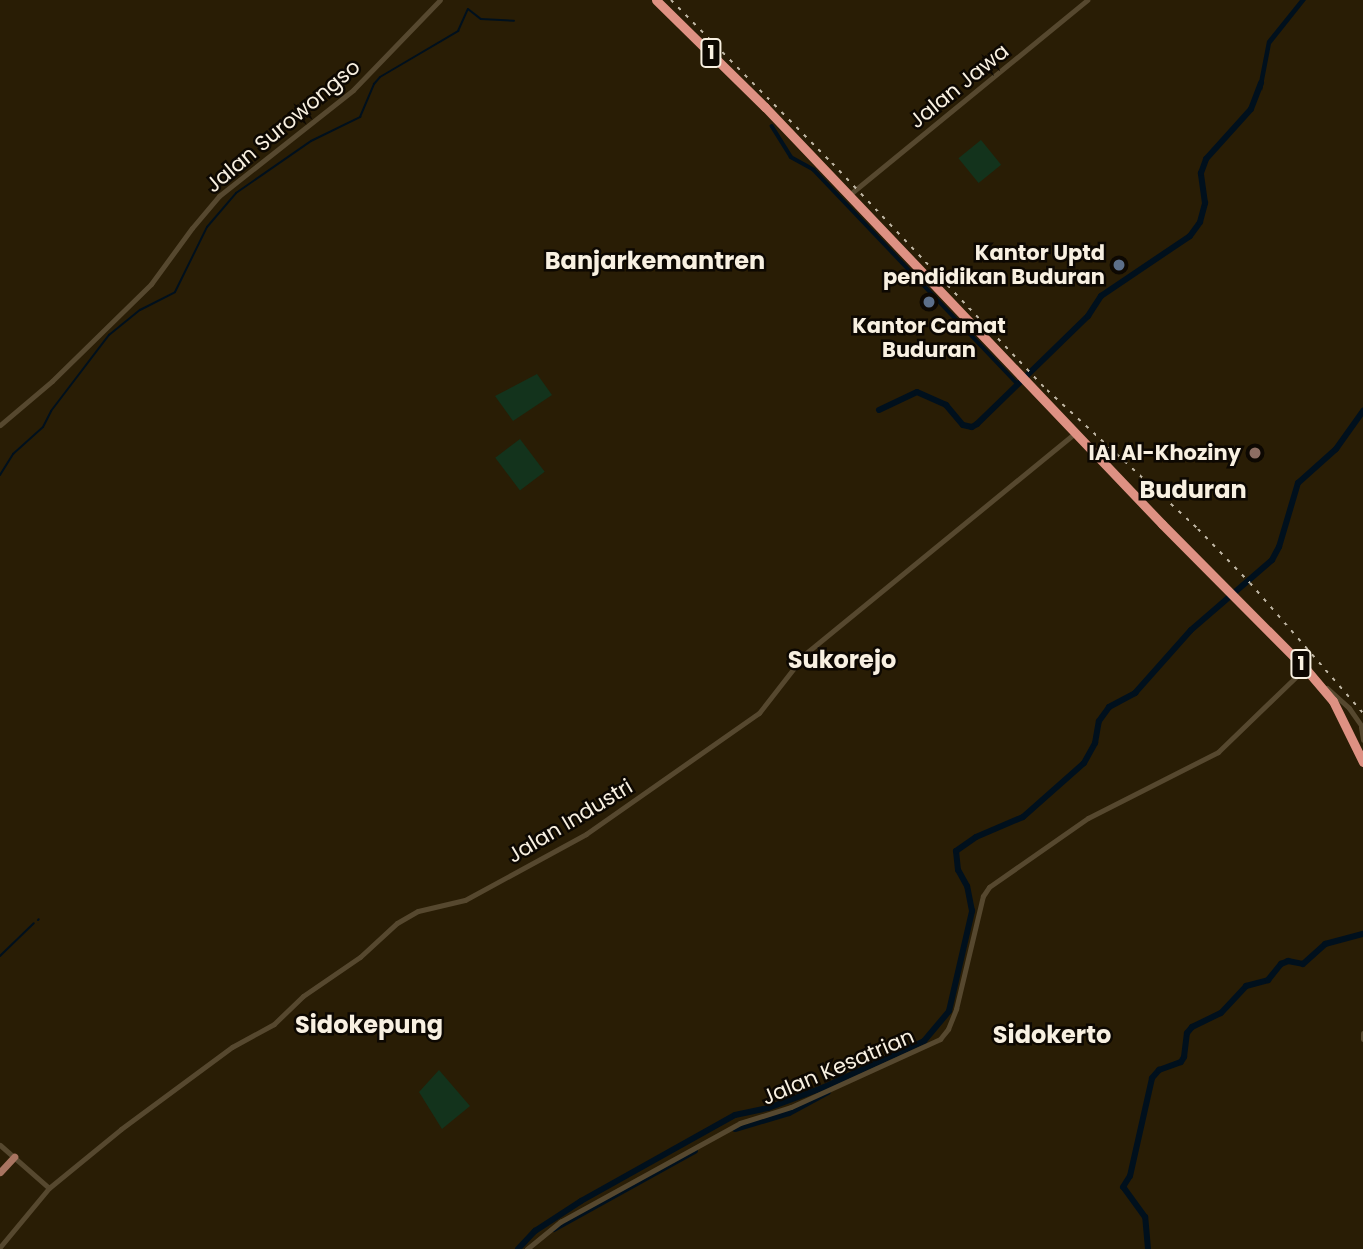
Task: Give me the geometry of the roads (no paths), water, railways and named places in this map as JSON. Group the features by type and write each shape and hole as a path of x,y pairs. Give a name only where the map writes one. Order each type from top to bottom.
{"highway":[{"name":"1","path":"656,0 851,194"},
{"name":"1","path":"664,0 1167,526"},
{"name":"1","path":"1025,376 1074,433 1327,688 1363,752"},
{"name":"1","path":"1233,593 1333,701 1363,762"}],"main road":[{"path":"0,1172 14,1157"}],"street":[{"name":"Jalan Surowongso","path":"0,425 58,376 151,284 192,228 219,197 373,72 440,0"},
{"name":"Jalan Jawa","path":"851,194 1087,0"},
{"name":"Jalan Industri","path":"0,1247 49,1188 177,1086 232,1047 274,1024 303,996 360,957 403,919 418,911 465,900 586,834 750,720 766,706 803,657 1074,433"},
{"name":"Jalan Kesatrian","path":"527,1249 560,1222 740,1122 791,1107 940,1039 957,1009 982,898 989,887 1088,818 1223,748 1305,668"},
{"path":"1327,688 1349,708 1362,728 1363,740"},
{"path":"1352,740 1363,771"},
{"path":"1363,1033 1363,1039"},
{"path":"0,1145 49,1188"}],"water":[{"path":"1300,0 1306,0 1271,44 1262,91 1259,82 1267,41"}],"waterway":[{"path":"0,475 13,454 43,427 51,411 109,335 140,310 175,292 207,227 236,193 311,141 360,117 374,84 380,77 458,31 468,9 481,19 514,21"},
{"path":"879,410 917,392 946,405 963,425 972,427 977,424 1088,316 1101,296 1190,236 1200,222 1205,203 1201,173 1206,159 1251,109 1261,83"},
{"path":"772,126 791,157 814,170 1017,383"},
{"path":"518,1249 535,1231 581,1201 735,1115 768,1108 822,1088 924,1041 949,1011 972,911 967,886 958,870 956,851 976,837 1023,817 1084,763 1095,743 1099,721 1109,707 1135,693 1191,630 1272,560 1279,547 1298,483 1336,449 1363,411"},
{"path":"0,956 34,923"},
{"path":"1148,1249 1145,1217 1123,1187 1130,1176 1152,1078 1159,1070 1181,1062 1187,1033 1192,1027 1221,1013 1246,986 1268,980 1281,964 1288,961 1303,964 1325,944 1363,934"},
{"path":"735,1129 789,1113 828,1092"},
{"path":"554,1229 695,1151"}],"railway":[{"path":"671,0 832,163 1047,390 1198,529 1250,583 1363,713"}],"place":[{"name":"Kantor Uptd pendidikan Buduran","path":"1119,265"},
{"name":"Kantor Camat Buduran","path":"929,302"},
{"name":"IAI Al-Khoziny","path":"1255,453"}],"district":[{"name":"Banjarkemantren","path":"655,261"},
{"name":"Buduran","path":"1193,490"},
{"name":"Sukorejo","path":"842,660"},
{"name":"Sidokepung","path":"369,1025"},
{"name":"Sidokerto","path":"1052,1035"}]}
